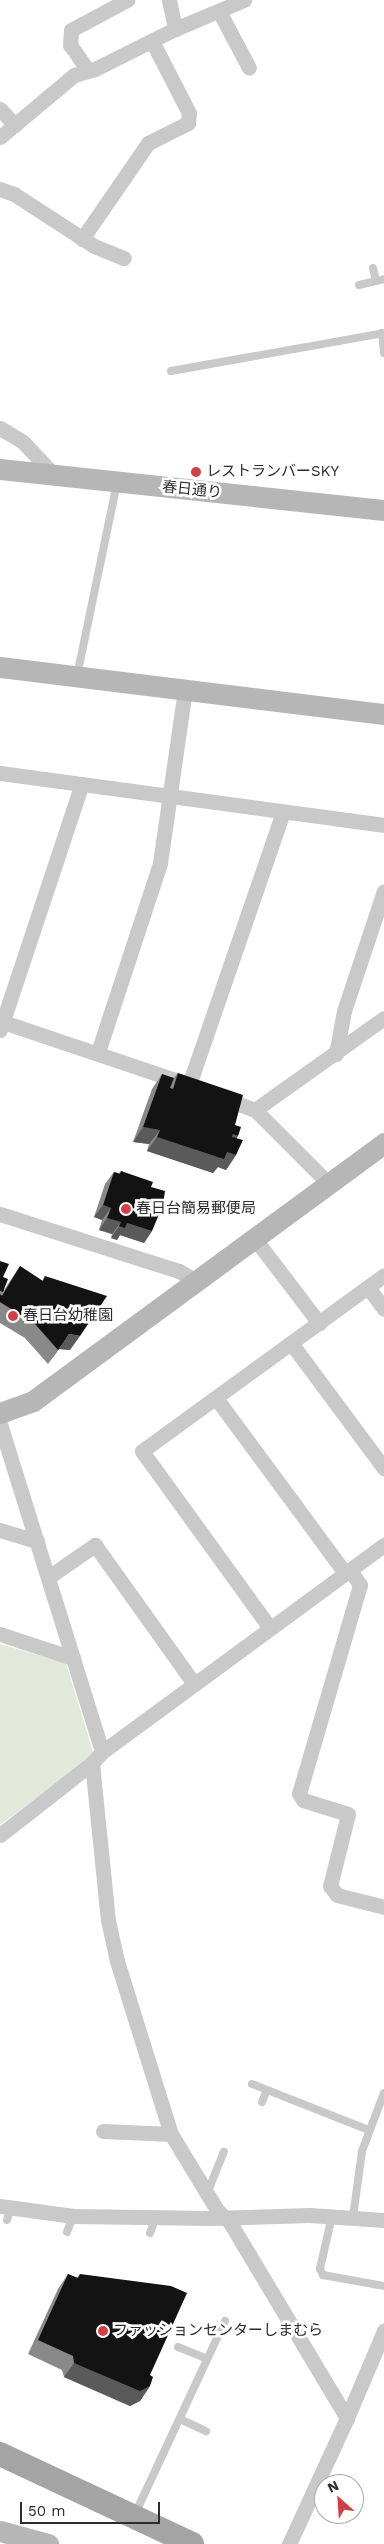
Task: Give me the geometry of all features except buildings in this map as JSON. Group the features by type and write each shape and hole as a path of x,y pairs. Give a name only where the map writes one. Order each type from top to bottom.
{"main road":[{"path":"0,2454 192,2544"}],"street":[{"path":"86,69 70,46 71,30 127,0"},
{"path":"169,0 175,29"},
{"path":"0,137 74,75 86,69 94,70 175,29 244,0"},
{"path":"219,11 249,68"},
{"path":"82,239 148,143 188,123 189,113 152,41"},
{"path":"0,109 15,125"},
{"path":"0,189 14,194 82,239 124,258"},
{"path":"0,428 23,442 55,476"},
{"name":"春日通り","path":"0,469 384,510"},
{"path":"0,667 384,714"},
{"path":"98,1052 160,863 185,689"},
{"path":"0,774 384,825"},
{"path":"82,784 1,1024 98,1052 255,1110 329,1184"},
{"path":"189,1085 283,812"},
{"path":"336,1054 344,1011 384,891"},
{"path":"255,1110 384,1018"},
{"path":"0,1413 33,1400 384,1144"},
{"path":"0,1214 179,1271 196,1281"},
{"path":"255,1239 319,1323"},
{"path":"270,1628 142,1451 384,1275"},
{"path":"368,1287 384,1309"},
{"path":"291,1343 384,1468"},
{"path":"216,1398 347,1572 360,1585 320,1736 299,1793 303,1800 348,1814 330,1886 337,1895 384,1907"},
{"path":"0,1424 37,1542 50,1576 73,1658 97,1758 108,1920 117,1961 171,2134 205,2191 224,2216 347,2418"},
{"path":"0,1530 37,1542"},
{"path":"50,1576 95,1545 194,1684"},
{"path":"0,1835 194,1684 384,1545"},
{"path":"0,1634 73,1658"},
{"path":"103,2131 171,2134"},
{"path":"6,2211 73,2216 332,2216 384,2220"},
{"path":"289,2544 347,2418 384,2331"},
{"path":"0,2531 48,2544"}],"lane":[{"path":"359,285 380,280 373,268"},
{"path":"171,371 383,333 384,353"},
{"path":"77,676 118,482"},
{"path":"252,2084 369,2130"},
{"path":"262,2102 267,2090"},
{"path":"353,2217 355,2186 369,2130 384,2093"},
{"path":"205,2191 210,2186 224,2152"},
{"path":"67,2232 73,2216"},
{"path":"332,2216 320,2269 323,2275 384,2286"},
{"path":"150,2233 156,2217"},
{"path":"134,2517 225,2321"},
{"path":"178,2347 207,2359"},
{"path":"180,2419 206,2431"}],"shaded area":[{"path":"0,1644 66,1663 94,1755 0,1825"}],"place":[{"name":"レストランバーSKY","path":"196,472"},
{"name":"春日台簡易郵便局","path":"126,1209"},
{"name":"春日台幼稚園","path":"13,1316"},
{"name":"ファッションセンターしまむら","path":"103,2331"}]}
